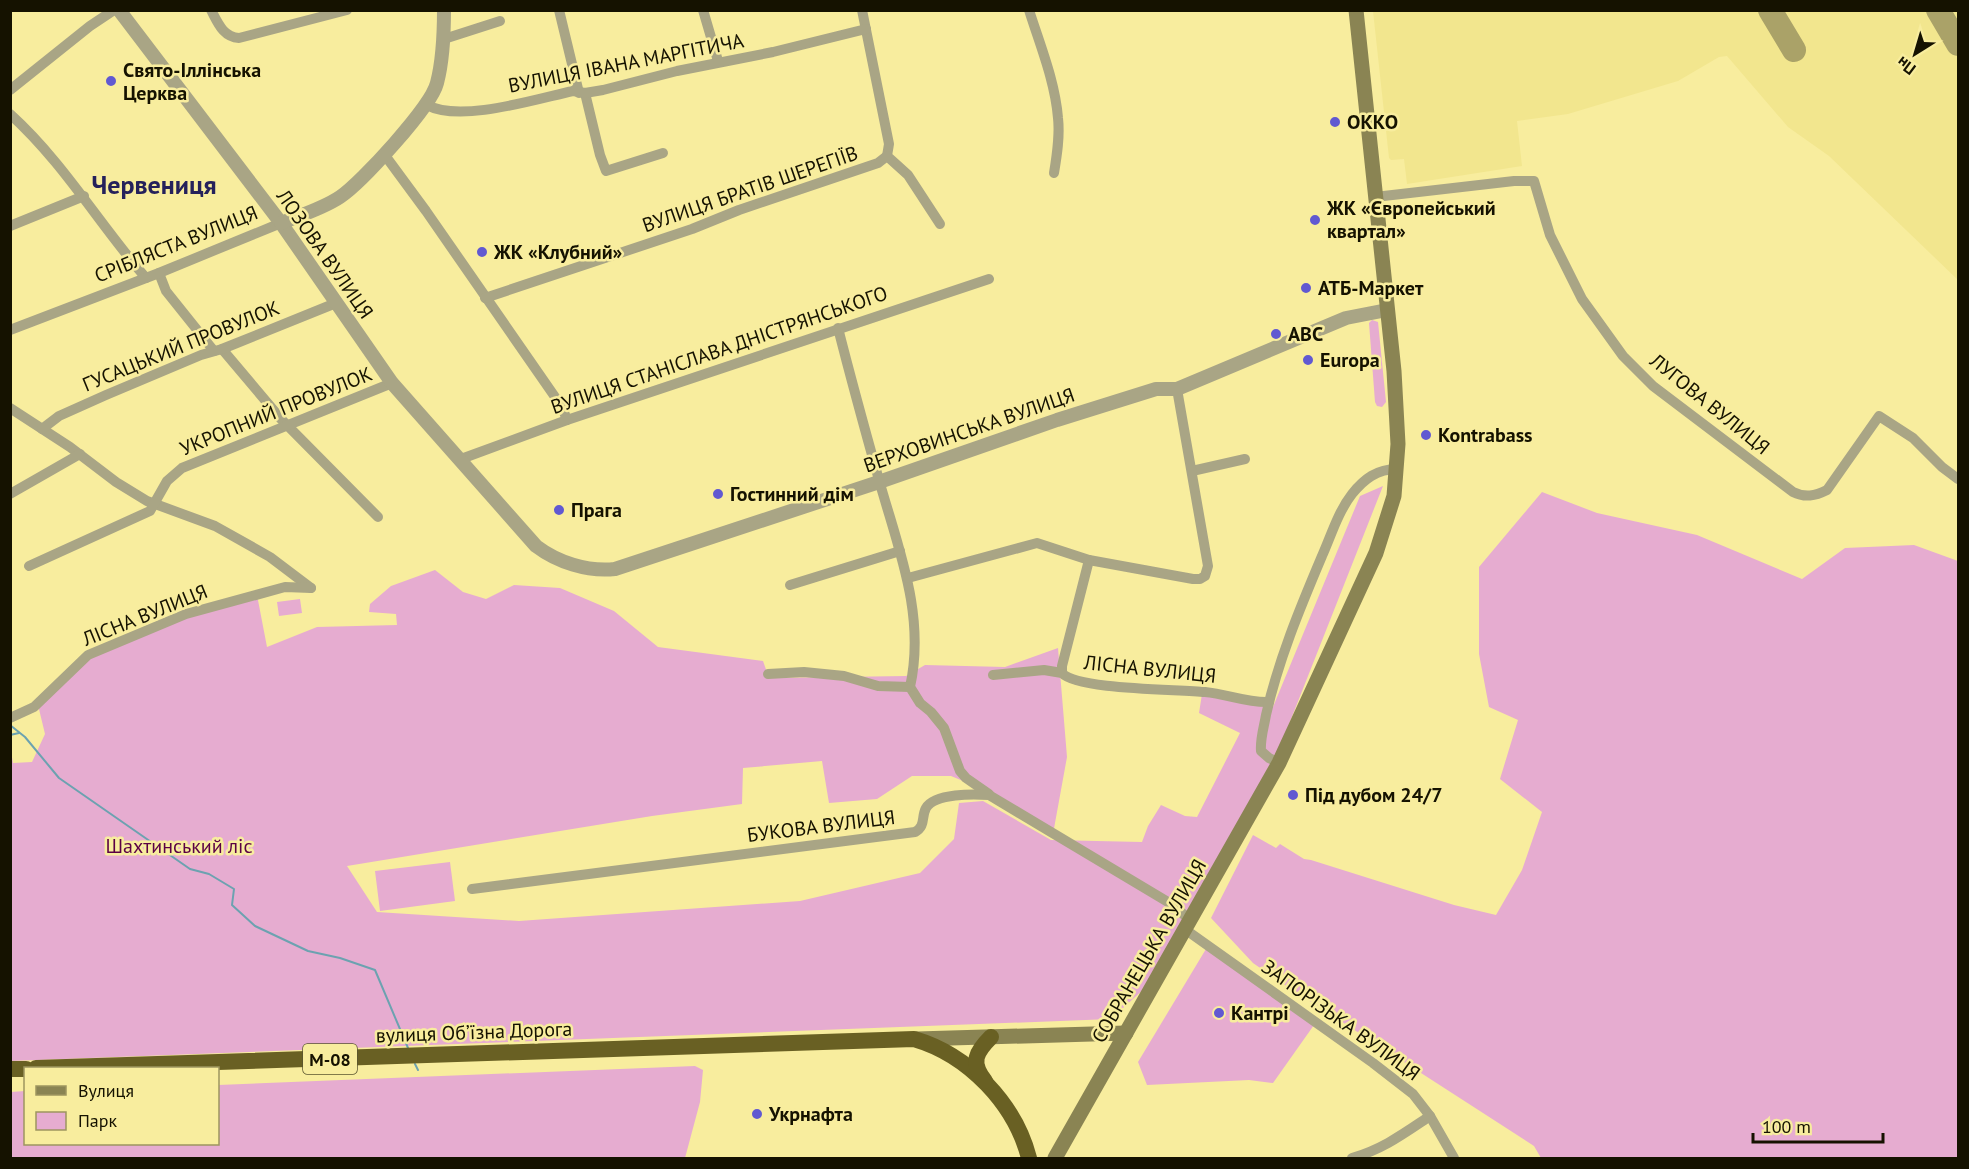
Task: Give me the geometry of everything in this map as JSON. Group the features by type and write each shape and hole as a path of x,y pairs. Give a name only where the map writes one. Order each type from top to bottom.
{"highway":[{"path":"989,1087 977,1070 976,1060 979,1051 991,1037"},
{"name":"вулиця Обʼїзна Дорога","path":"67,1067 914,1040 941,1050 989,1087 1012,1116 1029,1158"}],"main road":[{"name":"СОБРАНЕЦЬКА ВУЛИЦЯ","path":"1055,1158 1279,763 1376,553 1389,517 1397,469 1396,392 1356,10"},
{"name":"вулиця Обʼїзна Дорога","path":"914,1040 1126,1033"}],"street":[{"path":"10,90 114,10"},
{"name":"ЛОЗОВА ВУЛИЦЯ","path":"119,10 281,223 392,383 508,513"},
{"path":"211,10 227,35 239,38 347,10"},
{"name":"СРІБЛЯСТА ВУЛИЦЯ","path":"10,330 324,207 342,196 384,154 427,105 437,85 444,39 444,10"},
{"path":"558,10 606,171 663,153"},
{"path":"703,10 718,61"},
{"path":"862,10 889,144 887,156 908,175 940,224"},
{"path":"1029,10 1056,99 1059,120 1058,151 1054,173"},
{"path":"444,39 500,21"},
{"name":"ВУЛИЦЯ ІВАНА МАРГІТИЧА","path":"427,105 439,110 468,111 573,91 582,93 603,90 718,61 725,62 866,29"},
{"path":"12,119 41,144 146,278"},
{"path":"384,154 562,407 567,420"},
{"name":"ВУЛИЦЯ БРАТІВ ШЕРЕГІЇВ","path":"485,298 692,229 739,210 878,163 887,156"},
{"name":"ЛУГОВА ВУЛИЦЯ","path":"1375,197 1514,181 1534,181 1550,235 1582,299 1623,356 1653,386 1710,431 1803,497 1820,494 1827,490 1879,416 1913,438 1942,467 1959,479"},
{"path":"10,226 84,196"},
{"path":"159,273 166,291 218,350 288,426 378,517"},
{"name":"ВУЛИЦЯ СТАНІСЛАВА ДНІСТРЯНСЬКОГО","path":"461,459 567,420 989,279"},
{"name":"ГУСАЦЬКИЙ ПРОВУЛОК","path":"42,429 59,416 106,395 336,303"},
{"name":"ВЕРХОВИНСЬКА ВУЛИЦЯ","path":"508,513 536,546 547,554 560,561 579,566 609,570 1137,395 1156,389 1177,389 1346,318 1387,310"},
{"path":"838,328 879,482 908,578 915,660 910,687 920,703 944,728 960,771 989,795"},
{"name":"УКРОПНИЙ ПРОВУЛОК","path":"156,504 167,481 182,468 392,383"},
{"path":"908,578 1037,543 1089,560 1193,579 1205,576 1208,566 1177,389"},
{"path":"10,408 80,454 100,472 147,501 156,504 150,511 29,566"},
{"path":"10,494 80,454"},
{"path":"1192,471 1245,459"},
{"path":"1279,763 1261,751 1260,743 1269,702 1293,628 1346,502 1371,475 1378,471 1397,469"},
{"name":"ЛІСНА ВУЛИЦЯ","path":"10,718 34,707 87,655 186,614 285,586 311,588 270,557 215,526 156,504"},
{"path":"790,585 900,551"},
{"path":"1062,673 1089,560"},
{"name":"ЛІСНА ВУЛИЦЯ","path":"993,675 1044,670 1062,673 1066,677 1082,682 1226,694 1255,703 1269,702"},
{"path":"768,675 804,672 844,676 878,686 910,687"},
{"path":"963,794 966,778"},
{"name":"БУКОВА ВУЛИЦЯ","path":"472,888 915,832 923,825 927,807 932,802 963,794 989,795 1173,905 1188,925"},
{"name":"ЗАПОРІЗЬКА ВУЛИЦЯ","path":"1188,925 1413,1094 1430,1116 1454,1158"},
{"path":"1352,1158 1367,1154 1403,1136 1430,1116"}],"shaded area":[{"path":"1373,11 1958,11 1958,280 1829,156 1788,127 1727,56 1719,57 1678,81 1568,114 1517,121 1522,166 1407,184 1404,159 1391,160 1389,158"}],"green space":[{"path":"1372,320 1378,322 1386,402 1382,407 1377,406 1375,402 1369,323"},
{"name":"Шахтинський ліс","path":"1383,486 1280,747 1145,988 1111,1019 11,1061 10,746 13,763 32,762 45,734 38,705 74,666 114,642 257,595 267,647 317,627 397,625 396,614 369,612 370,604 391,586 435,570 463,592 486,599 514,585 560,588 614,611 658,647 763,661 769,678 906,676 925,665 1005,667 1058,648 1067,757 1053,834 992,793 951,776 912,776 877,799 829,803 822,761 743,768 742,804 652,816 347,866 377,912 519,921 800,901 920,873 954,839 959,803 983,801 1051,840 1142,842 1148,826 1161,805 1185,816 1197,817 1240,733 1199,713 1202,694 1273,707 1360,496"},
{"path":"1542,492 1597,513 1697,535 1802,579 1845,548 1914,545 1958,561 1958,1158 1541,1158 1534,1146 1253,963 1211,918 1253,835 1276,848 1280,844 1304,859 1454,905 1496,915 1522,870 1542,812 1500,779 1518,720 1489,707 1479,654 1479,567"},
{"path":"300,599 302,613 279,616 277,602"},
{"path":"450,862 455,901 380,911 375,871"},
{"path":"1206,949 1314,1025 1273,1083 1249,1080 1147,1085 1138,1062"},
{"path":"695,1066 703,1070 700,1102 685,1158 11,1158 11,1092 24,1091 24,1145 219,1145 219,1085"}],"waterway":[{"path":"10,725 25,737 59,778 190,869 209,874 234,889 232,905 255,926 308,951 340,958 375,970 408,1048"},
{"path":"10,735 19,733"},
{"path":"415,1064 418,1070"}],"taxiway":[{"path":"1770,10 1794,50"},
{"path":"1938,10 1958,44"}],"place":[{"name":"Свято-Іллінська Церква","path":"111,81"},
{"name":"ОККО","path":"1335,122"},
{"name":"ЖК «Європейський квартал»","path":"1315,220"},
{"name":"ЖК «Клубний»","path":"482,252"},
{"name":"АТБ-Маркет","path":"1306,288"},
{"name":"ABC","path":"1276,334"},
{"name":"Europa","path":"1308,360"},
{"name":"Kontrabass","path":"1426,435"},
{"name":"Гостинний дім","path":"718,494"},
{"name":"Прага","path":"559,510"},
{"name":"Під дубом 24/7","path":"1293,795"},
{"name":"Кантрі","path":"1219,1013"},
{"name":"Укрнафта","path":"757,1114"}],"district":[{"name":"Червениця","path":"154,184"}]}
